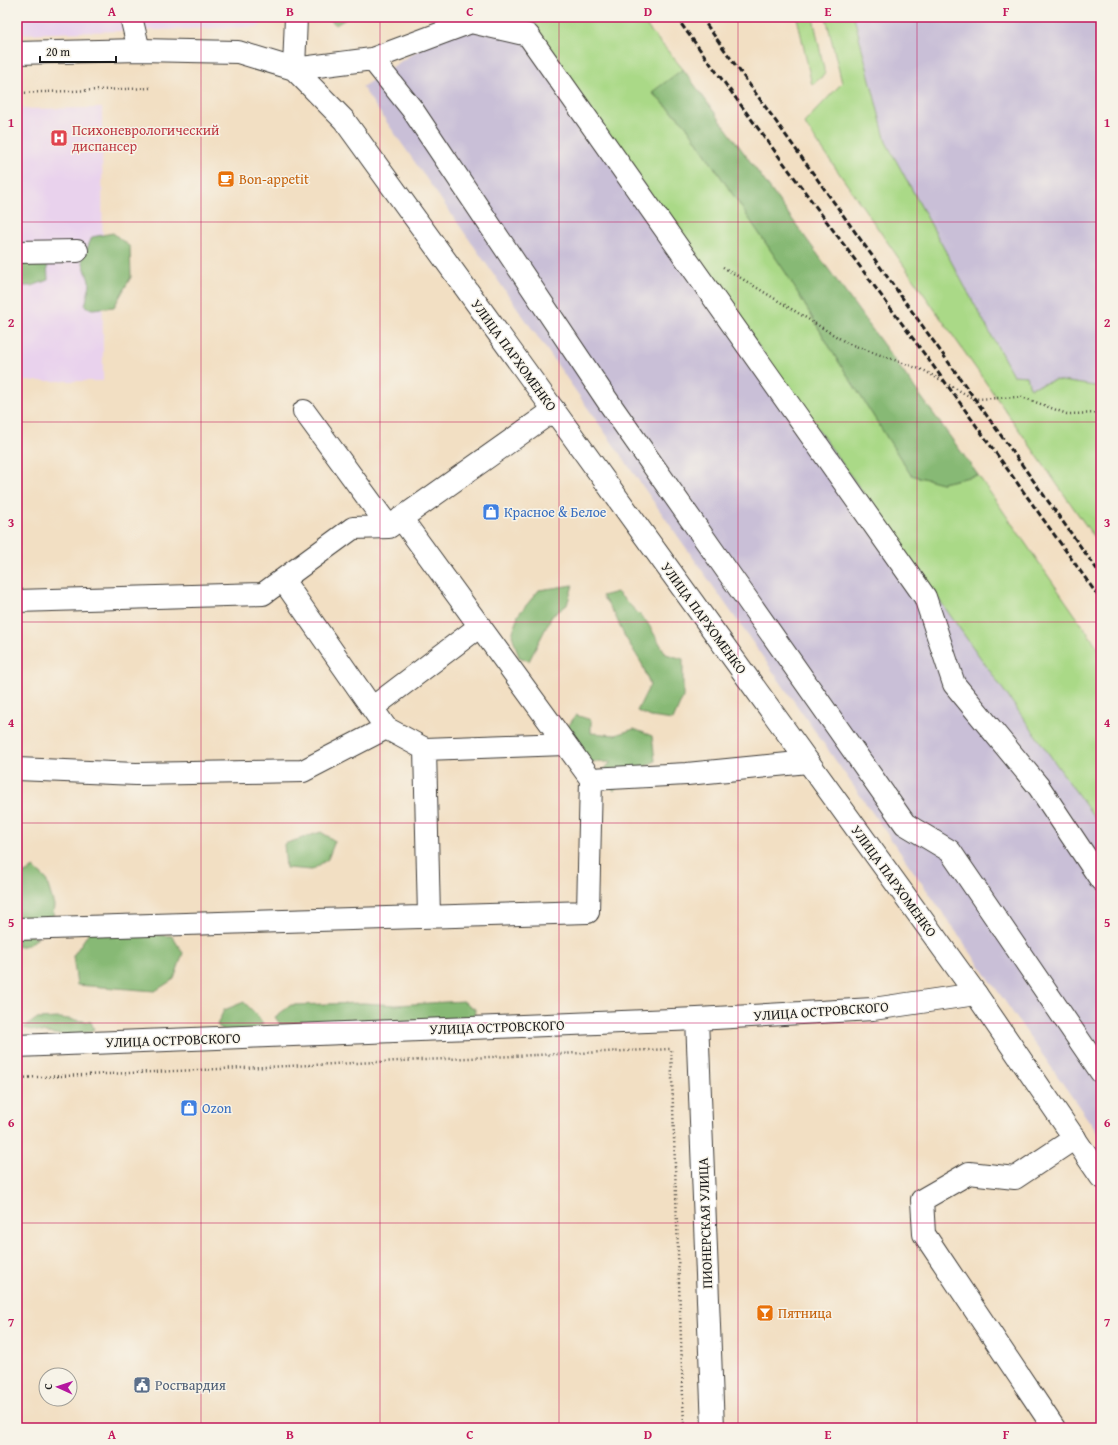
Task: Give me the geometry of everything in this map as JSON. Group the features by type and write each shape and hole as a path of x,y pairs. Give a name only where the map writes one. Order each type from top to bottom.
{"main road":[{"path":"131,17 139,50"},
{"path":"294,70 296,17"},
{"path":"17,54 139,50 238,52 294,70 372,59 471,22 528,35 925,597 954,684 1039,788 1101,880"},
{"path":"372,59 412,109 607,400 905,824 950,851 1101,1072"},
{"name":"УЛИЦА ПАРХОМЕНКО","path":"294,70 344,120 976,994 1101,1177"},
{"path":"17,252 77,251"},
{"path":"17,601 263,594 353,528 395,523 554,410"},
{"path":"17,929 588,912 591,779 480,626 304,411"},
{"path":"283,580 386,728 425,749 565,744"},
{"path":"372,708 480,626"},
{"path":"17,769 136,774 303,771 386,728"},
{"path":"425,749 429,916"},
{"path":"591,779 687,774 808,762"},
{"name":"УЛИЦА ОСТРОВСКОГО","path":"17,1046 697,1019 873,1009 976,994"},
{"name":"ПИОНЕРСКАЯ УЛИЦА","path":"697,1019 713,1428"},
{"path":"1054,1428 924,1234 922,1200 969,1173 1015,1178 1074,1138"}],"path":[{"path":"17,93 152,88"},
{"path":"719,264 847,343 925,371 974,398 1022,397 1067,414 1101,413"},
{"path":"17,1078 671,1049 684,1428"}],"shaded area":[{"path":"17,17 261,17 260,27 17,34"},
{"path":"468,17 524,17 1101,827 1101,1138 362,87"},
{"path":"854,17 1101,17 1101,387 1055,380 1030,388 1013,375 886,142"},
{"path":"102,108 103,381 17,381 17,109"}],"green space":[{"path":"327,17 349,17 336,25"},
{"path":"524,17 639,17 683,69 652,93 685,124 786,273 835,356 911,475 942,483 978,475 1101,652 1101,827"},
{"path":"797,17 813,17 825,74 812,85"},
{"path":"826,17 854,17 886,142 1013,375 1027,376 1030,388 1055,380 1101,387 1101,547 804,123 842,83"},
{"path":"683,69 978,475 942,483 911,475 835,356 786,273 685,124 652,92"},
{"path":"113,233 130,247 131,277 114,307 92,309 85,306 90,284 82,260 92,237"},
{"path":"17,261 47,262 48,280 32,286 17,286"},
{"path":"573,585 567,605 552,616 529,661 519,657 512,635 518,615 539,590"},
{"path":"617,592 647,622 666,654 683,659 683,697 673,720 651,717 637,711 650,685 642,664 624,635 615,615 602,596"},
{"path":"576,715 591,720 591,733 615,735 634,729 652,736 655,761 625,778 614,791 602,772 611,762 593,762 582,757 573,748 564,732"},
{"path":"321,832 335,841 328,859 312,870 286,868 284,844"},
{"path":"34,868 46,879 54,905 53,917 33,926 17,923 17,877"},
{"path":"17,931 38,938 28,945 17,947"},
{"path":"90,931 172,936 183,953 174,979 155,991 77,985 73,956"},
{"path":"463,1001 475,1009 474,1019 282,1027 275,1017 291,1005 363,1003 396,1005"},
{"path":"244,1002 258,1016 263,1024 250,1032 228,1034 217,1025 224,1010"},
{"path":"60,1018 91,1022 94,1029 79,1034 70,1035 40,1032 24,1028 36,1019"}],"railway":[{"path":"676,17 945,382 1101,600"},
{"path":"701,17 1101,575"}],"place":[{"name":"Психоневрологический диспансер","path":"59,138"},
{"name":"Bon-appetit","path":"226,179"},
{"name":"Красное & Белое","path":"491,512"},
{"name":"Ozon","path":"189,1108"},
{"name":"Пятница","path":"765,1313"},
{"name":"Росгвардия","path":"142,1385"}]}
